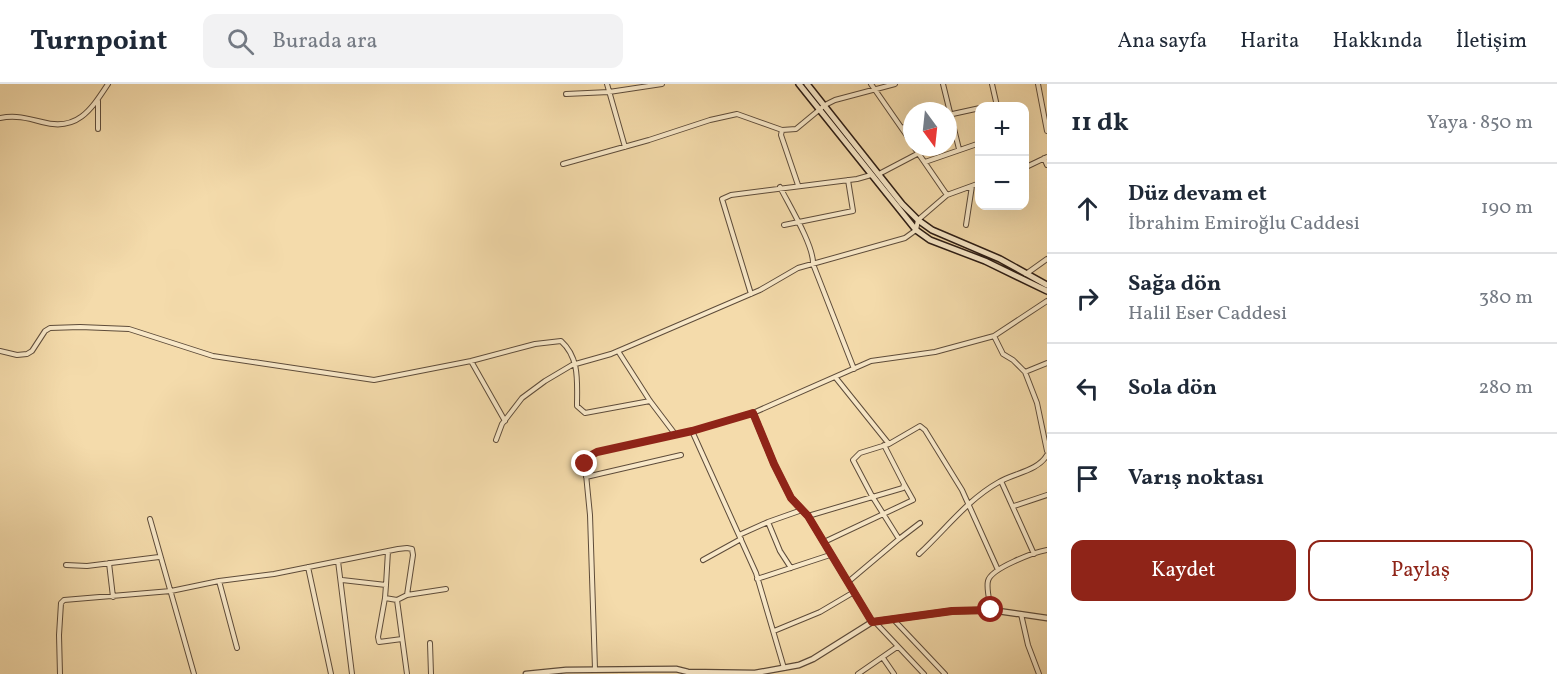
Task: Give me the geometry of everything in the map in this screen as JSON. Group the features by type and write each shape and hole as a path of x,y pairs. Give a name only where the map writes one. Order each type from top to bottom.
{"main road":[{"path":"799,84 823,107"},
{"path":"807,84 876,174 918,220 932,230 1000,260 1047,285"},
{"path":"876,174 916,230 930,240 985,261 1047,291"}],"street":[{"path":"0,118 22,116 50,124 67,124 85,114 108,84"},
{"path":"607,84 625,147"},
{"path":"566,94 609,92 662,84"},
{"path":"563,164 737,114 782,130 796,129 823,107 842,97 873,86 895,84"},
{"path":"943,84 946,102"},
{"path":"992,84 996,102"},
{"path":"1038,84 1047,131"},
{"path":"873,86 902,128"},
{"path":"98,100 98,129"},
{"path":"957,113 975,109"},
{"path":"782,130 781,135 798,185"},
{"path":"957,142 959,149"},
{"path":"925,162 975,144"},
{"path":"751,294 722,199 731,195 780,187 848,180 876,174 913,156"},
{"path":"921,156 947,195"},
{"path":"1029,166 1046,158 1047,165"},
{"path":"784,225 853,211 848,180"},
{"path":"496,440 505,421 522,398 545,381 576,364 618,351 751,294 798,268 905,238 916,230 918,220 947,195 975,185"},
{"path":"966,225 972,186"},
{"path":"780,187 813,257 813,264 854,369"},
{"path":"1026,274 1047,259"},
{"path":"596,669 586,458 597,452 692,431 753,413 871,361 935,352 994,336 1047,301"},
{"path":"0,351 17,355 27,354 50,328 129,329 213,356 374,380 471,361 535,344 561,341 569,347 576,364 577,406 585,413 650,401"},
{"path":"994,336 1003,354 1025,372 1037,403 1047,451"},
{"path":"618,351 675,435"},
{"path":"471,361 505,421"},
{"path":"1025,372 1047,363"},
{"path":"824,542 913,500 887,444 836,378"},
{"path":"753,413 791,498 808,516 873,622 924,674"},
{"path":"899,539 882,514 853,460 860,453 887,444 920,426 925,430 968,504 998,570"},
{"path":"692,431 757,579 784,669"},
{"path":"586,477 681,455"},
{"path":"919,554 968,504 1001,481 1041,464 1047,455"},
{"path":"1001,481 1034,554"},
{"path":"808,516 895,491 903,488 904,484"},
{"path":"1014,506 1047,495"},
{"path":"703,560 768,522 802,510"},
{"path":"150,519 194,674"},
{"path":"768,522 780,551 791,568"},
{"path":"848,582 920,523"},
{"path":"60,674 59,635 64,600 171,591 407,548 411,549 413,555 407,595"},
{"path":"991,610 988,581 994,572 1047,550"},
{"path":"388,551 379,642 402,639"},
{"path":"757,579 830,555"},
{"path":"66,565 159,557"},
{"path":"338,561 352,674"},
{"path":"109,563 113,597"},
{"path":"308,567 331,674"},
{"path":"342,580 386,585"},
{"path":"219,581 237,648"},
{"path":"385,598 397,600 407,595 446,589"},
{"path":"774,631 819,612 854,592"},
{"path":"397,600 407,674"},
{"path":"526,674 596,669 676,669 688,673 767,673 813,659 873,622 952,611 991,610 1047,618"},
{"path":"1021,614 1028,645 1039,674"},
{"path":"894,620 945,674"},
{"path":"430,642 432,674"},
{"path":"858,674 897,647"},
{"path":"884,658 894,674"}],"route":[{"path":"585,464 586,458 597,452 718,425 753,413 791,498 808,516 872,622 952,611 991,610"}]}
